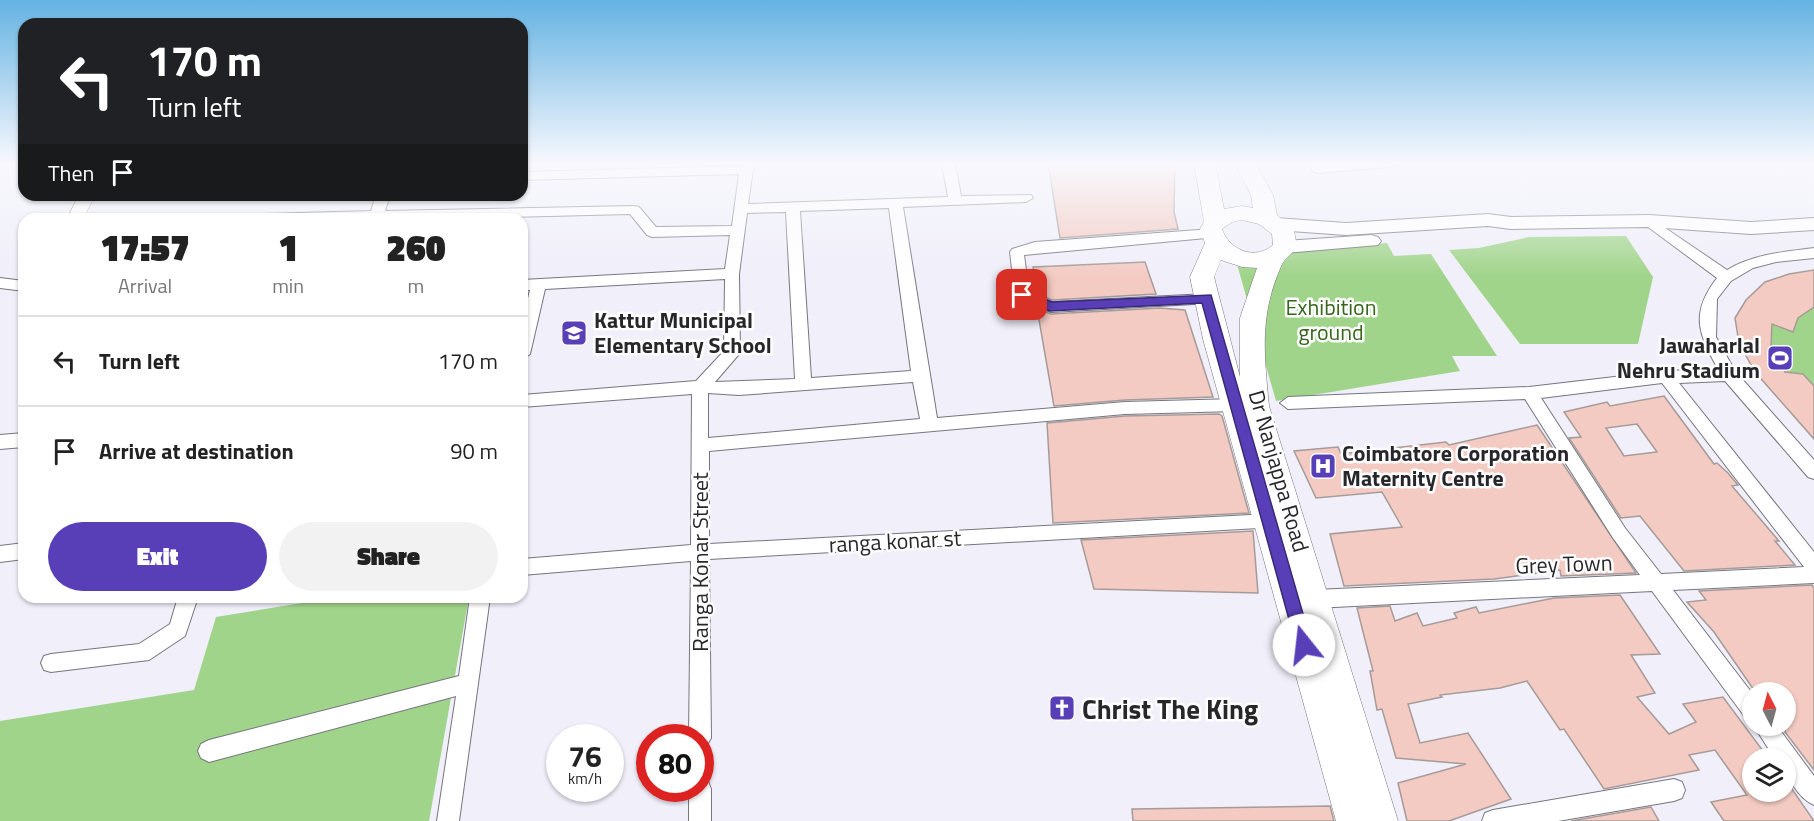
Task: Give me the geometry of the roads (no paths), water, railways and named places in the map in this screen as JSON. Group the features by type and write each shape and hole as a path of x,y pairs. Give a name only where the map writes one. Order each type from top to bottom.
{"highway":[{"path":"1209,201 1214,233 1235,256 1248,260 1278,252 1282,231 1271,221 1248,214 1231,214 1214,233"},
{"path":"1264,201 1271,221"},
{"name":"Dr Nanjappa Road","path":"1214,233 1202,277 1236,405 1258,447 1316,599 1380,821"},
{"name":"Dr Nanjappa Road","path":"1278,252 1252,318 1251,355 1258,447 1269,522 1354,821"}],"main road":[{"path":"1271,221 1346,229 1488,220 1511,223 1649,221 1751,228 1814,224"},
{"path":"1278,252 1497,231 1511,223"}],"street":[{"path":"700,387 732,353 732,274 742,201"},
{"path":"741,209 909,201"},
{"path":"895,202 920,376 930,426"},
{"path":"793,206 803,384"},
{"path":"523,213 634,210 652,232 738,230"},
{"path":"1649,221 1726,277"},
{"path":"1207,298 1050,307 1022,295 1017,252 1035,247 1214,233"},
{"path":"1814,253 1776,257 1748,264 1726,277 1710,298 1708,337 1729,375 1814,472"},
{"path":"528,285 732,274"},
{"path":"0,283 18,285"},
{"path":"528,329 539,284"},
{"path":"1288,403 1529,393 1666,377 1729,375"},
{"path":"528,401 700,387 739,388 920,376"},
{"path":"1666,377 1814,566"},
{"name":"Ranga Konar Street","path":"700,387 700,724"},
{"path":"1529,393 1619,533 1660,584 1742,696"},
{"path":"700,445 1125,408 1236,405"},
{"path":"0,442 18,440"},
{"name":"ranga konar st","path":"528,566 700,552 1269,522"},
{"path":"0,554 18,552"},
{"name":"Grey Town","path":"1316,599 1814,575"},
{"path":"51,663 142,653 178,630 186,603"},
{"path":"448,821 479,603"},
{"path":"210,751 468,683"},
{"path":"1771,736 1814,794"},
{"path":"1492,821 1674,790"},
{"path":"700,802 700,821"}],"place":[{"name":"Kattur Municipal Elementary School","path":"574,333"},
{"name":"Jawaharlal Nehru Stadium","path":"1780,358"},
{"name":"Coimbatore Corporation Maternity Centre","path":"1323,466"},
{"name":"Christ The King","path":"1062,708"}],"park label":[{"name":"Exhibition ground","path":"1331,320"}]}
